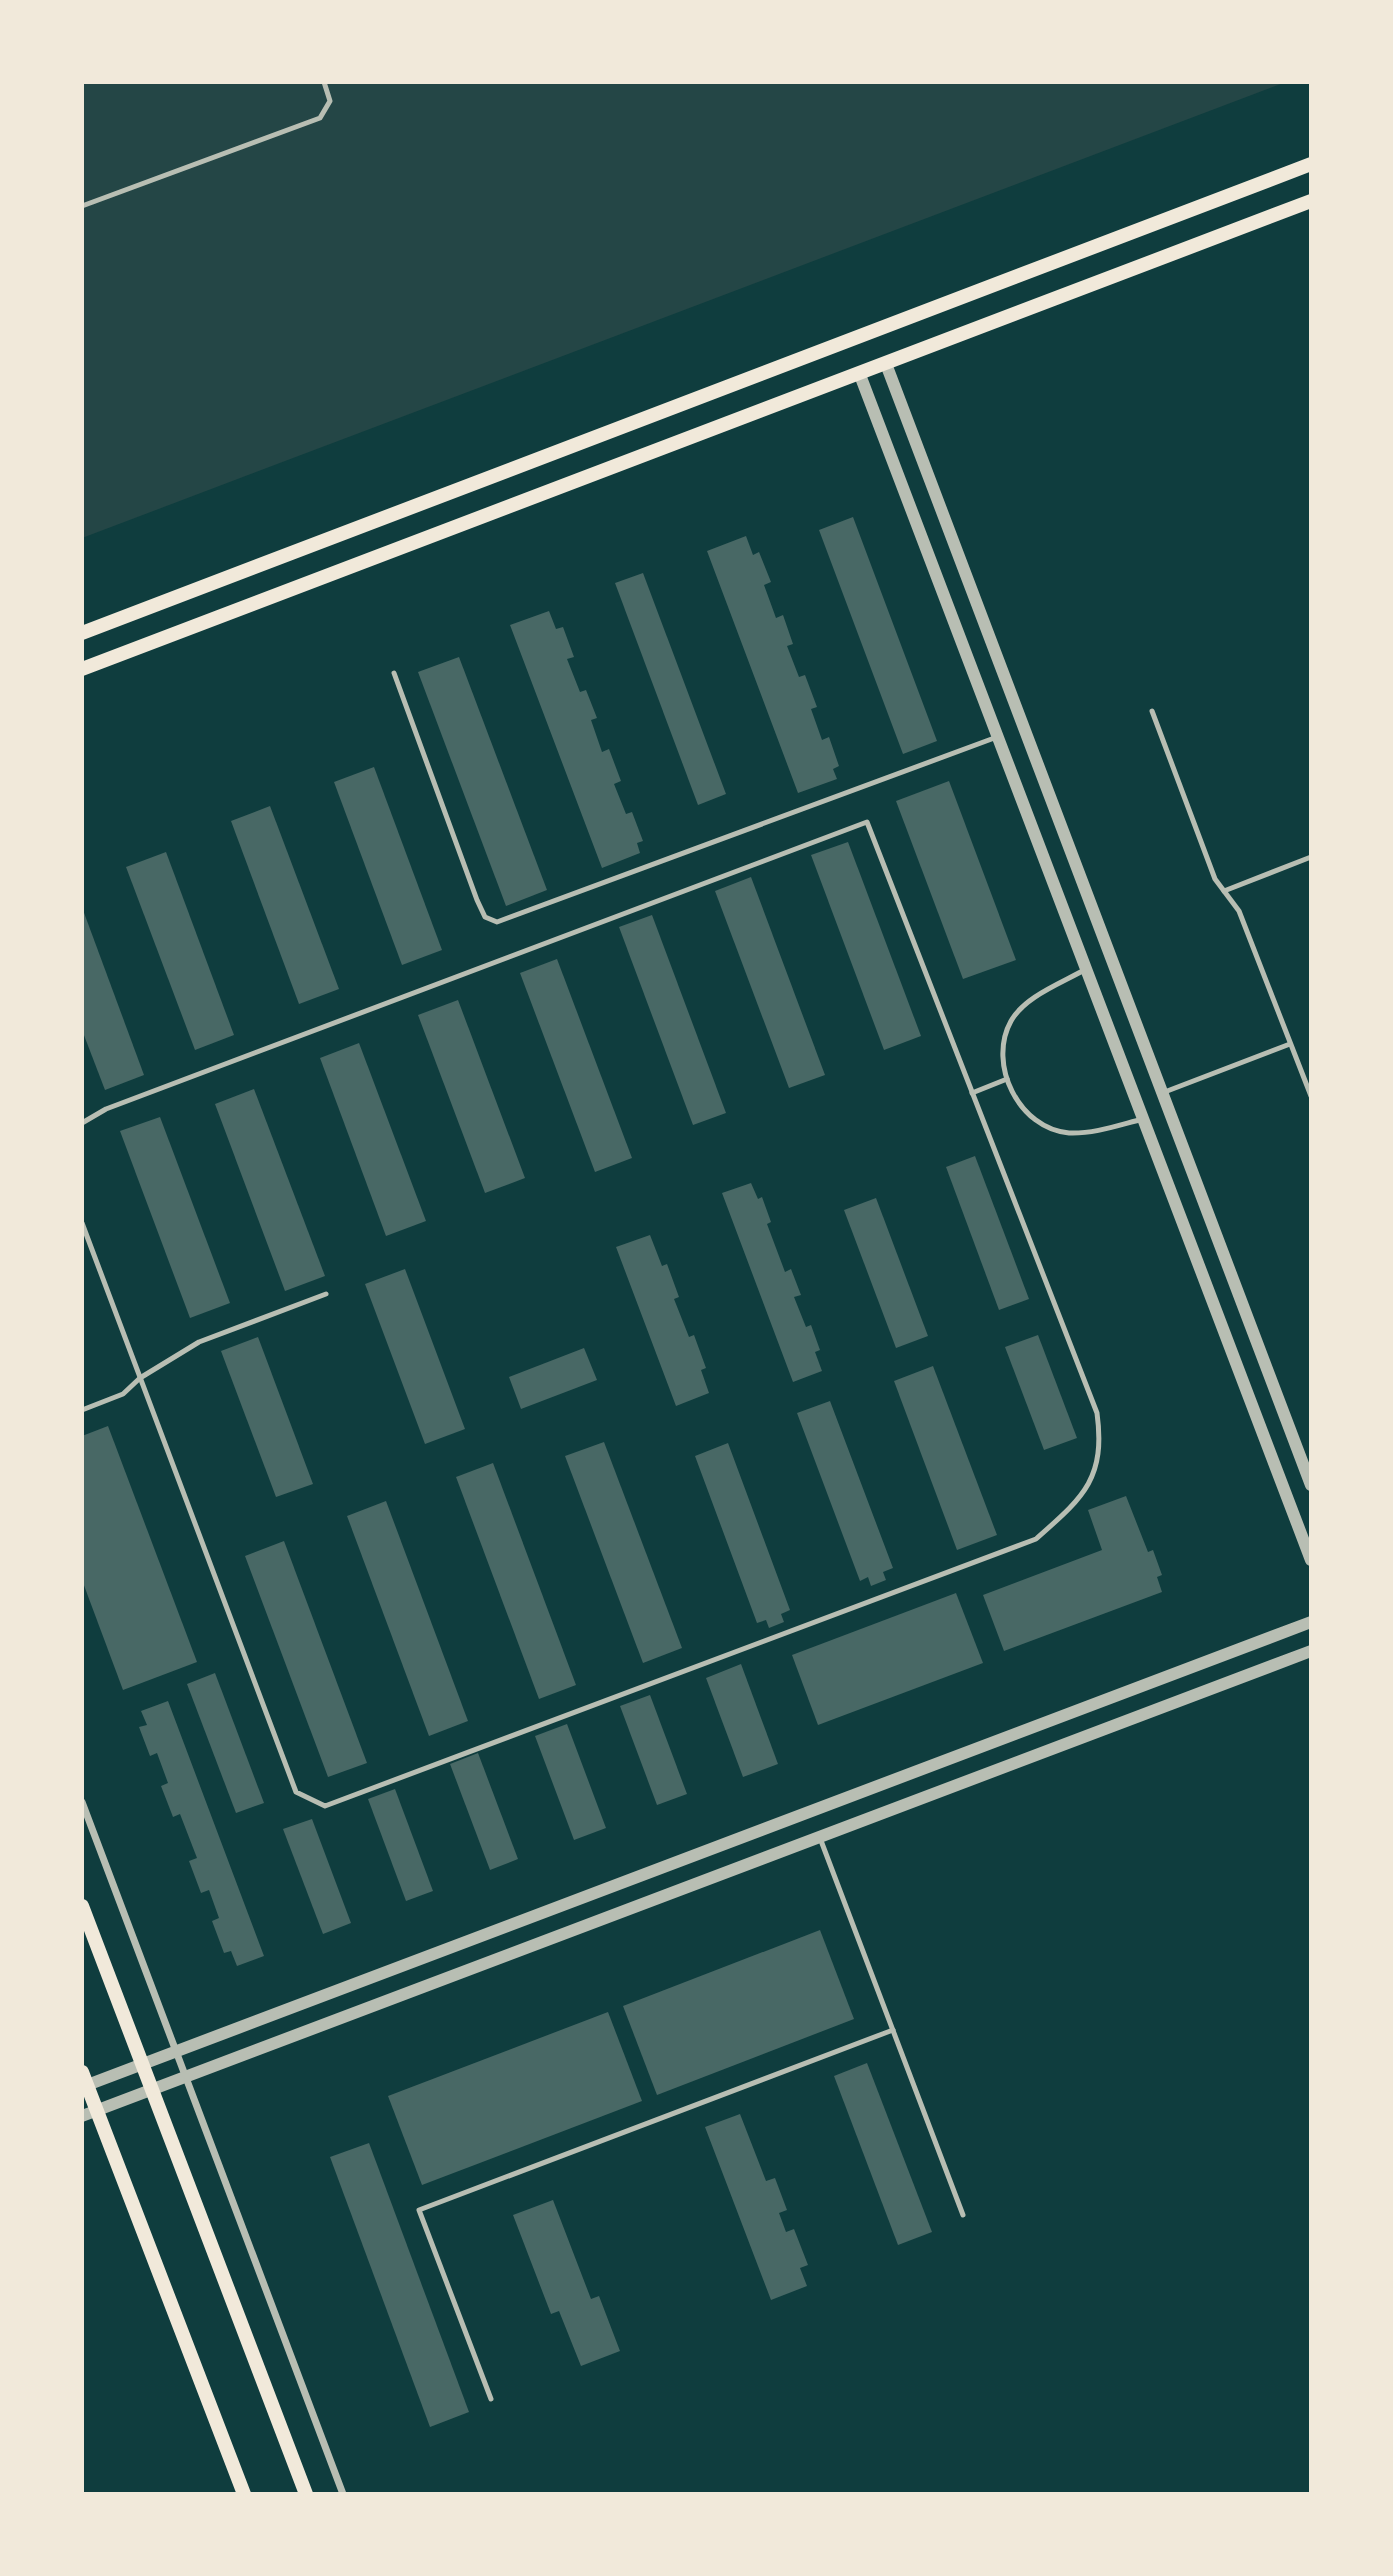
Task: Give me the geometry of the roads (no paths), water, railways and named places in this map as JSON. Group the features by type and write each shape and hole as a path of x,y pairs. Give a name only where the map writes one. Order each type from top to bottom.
{"main road":[{"path":"82,633 1311,164"},
{"path":"82,669 1311,201"},
{"path":"82,1906 306,2494"},
{"path":"84,2081 244,2494"}],"street":[{"path":"886,364 1311,1485"},
{"path":"860,374 1311,1560"},
{"path":"84,2081 176,2052 1311,1622"},
{"path":"82,2116 1311,1651"},
{"path":"82,1802 343,2494"}],"lane":[{"path":"82,206 320,118 330,101 324,82"},
{"path":"394,673 477,900 485,917 497,922 997,737"},
{"path":"1152,711 1215,879 1239,911 1311,1096"},
{"path":"82,1123 106,1109 867,822 1097,1413 1099,1433 1096,1466 1081,1499 1036,1539 325,1806 296,1792 82,1223"},
{"path":"1224,891 1311,857"},
{"path":"1086,969 1036,997 1011,1020 1002,1052 1007,1079 1020,1105 1040,1125 1067,1133 1097,1131 1143,1119"},
{"path":"1162,1093 1290,1044"},
{"path":"972,1093 1007,1079"},
{"path":"82,1410 123,1394 141,1378 199,1342 326,1294"},
{"path":"820,1837 963,2215"},
{"path":"491,2399 419,2210 893,2030"}]}
